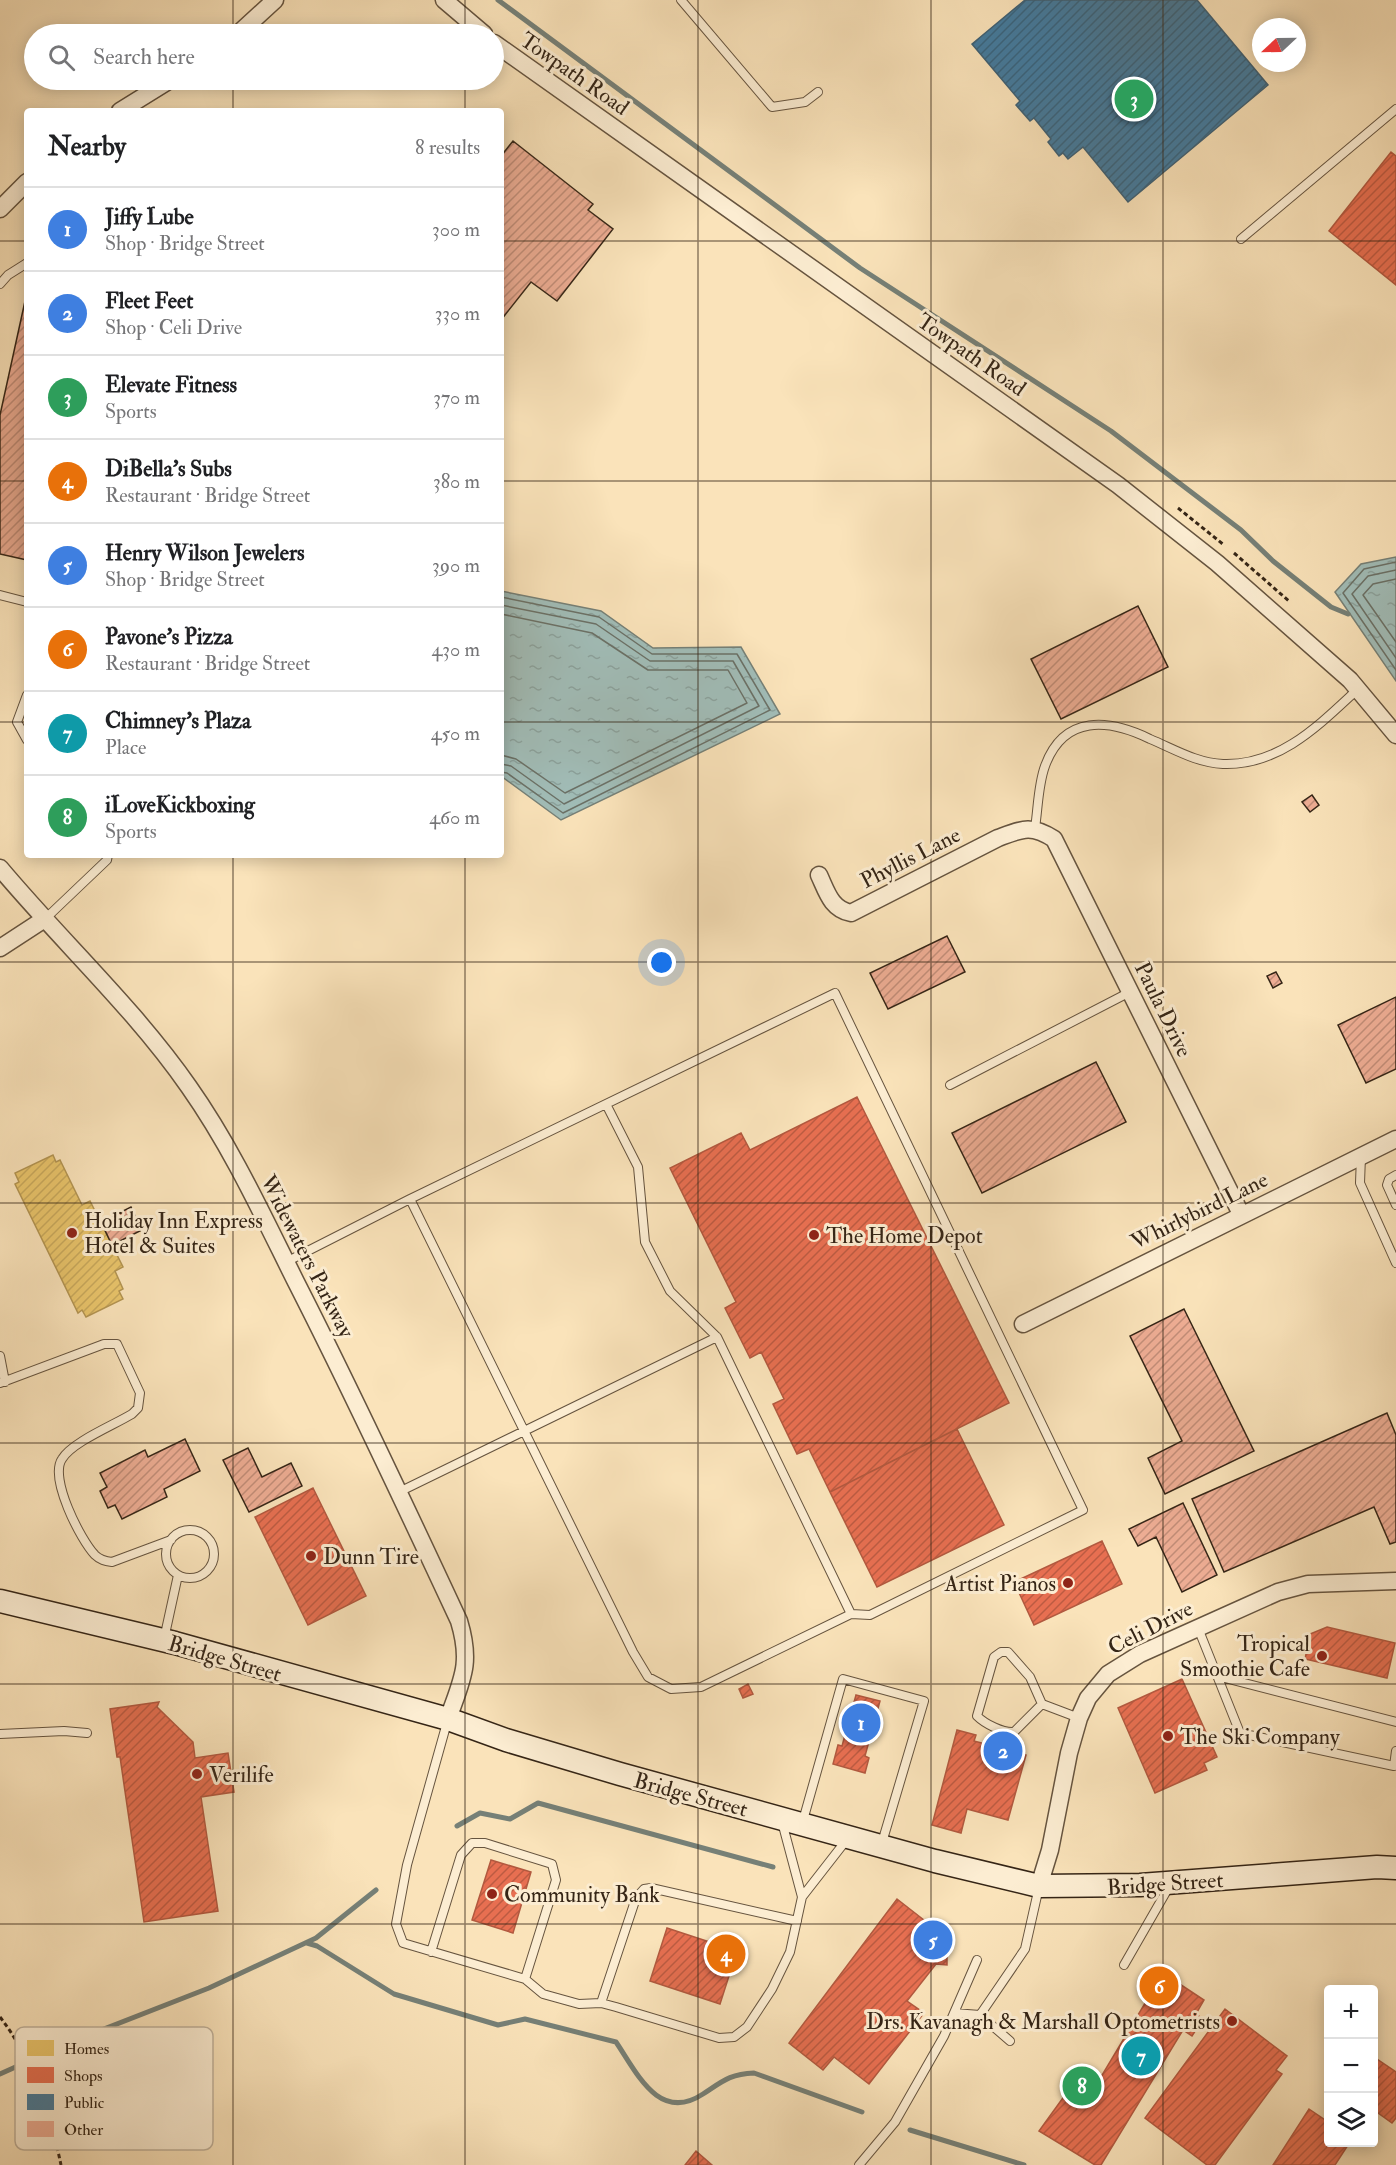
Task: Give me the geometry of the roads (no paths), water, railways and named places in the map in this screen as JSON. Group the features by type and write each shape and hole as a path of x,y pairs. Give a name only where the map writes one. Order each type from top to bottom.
{"main road":[{"name":"Bridge Street","path":"0,1601 163,1640 448,1719 506,1740 620,1774 881,1847 1039,1886 1085,1888 1396,1868"}],"street":[{"path":"249,24 275,0"},
{"path":"444,0 472,24"},
{"name":"Towpath Road","path":"504,50 1118,485 1241,583 1358,689 1396,735"},
{"path":"125,108 154,90"},
{"path":"0,209 24,185"},
{"name":"Phyllis Lane","path":"819,875 834,906 840,911 851,913 998,838 1021,830 1038,829"},
{"name":"Paula Drive","path":"1038,829 1054,839 1241,1214"},
{"name":"Widewaters Parkway","path":"0,868 44,920 147,1029 190,1088 234,1160 399,1492 459,1621 465,1640 466,1671 448,1719"},
{"path":"0,948 44,920"},
{"name":"Whirlybird Lane","path":"1023,1324 1396,1139"},
{"name":"Celi Drive","path":"1039,1886 1050,1850 1069,1753 1079,1718 1088,1698 1108,1674 1140,1654 1278,1592 1308,1584 1396,1581"}],"lane":[{"path":"681,0 772,107 805,102 818,92"},
{"path":"1241,239 1396,109"},
{"path":"0,284 8,274 24,264"},
{"path":"0,596 24,601"},
{"path":"1038,829 1044,767 1055,746 1072,731 1092,723 1109,724 1133,730 1194,759 1223,764 1249,760 1286,749 1316,728 1358,689"},
{"path":"24,702 17,722 24,735"},
{"path":"44,920 108,858"},
{"path":"950,1085 1130,992"},
{"path":"286,1262 410,1199 835,993 1083,1510 870,1615 851,1614 701,1687 671,1689 648,1677 633,1652 527,1431 410,1199"},
{"path":"606,1104 638,1167 645,1242 670,1291 717,1337 851,1614"},
{"path":"1361,1156 1360,1183 1394,1252 1396,1263"},
{"path":"1396,1175 1389,1179 1387,1185 1396,1205"},
{"path":"399,1492 717,1337"},
{"path":"0,1356 2,1383 105,1344 117,1344 140,1393 138,1408 132,1414 69,1450 58,1466 58,1480 89,1547 103,1561 112,1562 171,1540 183,1531 198,1531 205,1535 214,1548 212,1564 208,1570 194,1578 178,1575 172,1570 166,1555 171,1540"},
{"path":"163,1640 178,1575"},
{"path":"1198,1628 1240,1733 1395,1766 1396,1751"},
{"path":"1042,1704 1014,1732 982,1721 977,1716 994,1657 1001,1652 1008,1652 1030,1677 1042,1704 1079,1718"},
{"path":"1217,1676 1396,1722"},
{"path":"448,1719 407,1865 396,1924 403,1943 525,1979 543,1994 579,2004 601,2003 719,2038 734,2037 747,2027 772,1989 790,1952 802,1897 793,1856 791,1822 843,1679 924,1701 881,1847"},
{"path":"0,1734 64,1731 87,1733"},
{"path":"802,1897 849,1838"},
{"path":"431,1952 461,1855 472,1843 485,1843 552,1864 556,1880 525,1979"},
{"path":"1124,1965 1171,1883"},
{"path":"980,2016 1025,1949 1039,1886"},
{"path":"601,2003 636,1898 644,1889 651,1888 797,1921"},
{"path":"859,2165 895,2122 954,2013 977,1960"},
{"path":"954,2013 980,2016 1010,2041"}],"water":[{"path":"1396,557 1396,681 1335,592 1361,564"},
{"path":"504,592 601,611 653,648 741,647 780,714 561,820 504,778"}],"waterway":[{"path":"498,0 860,268 1111,431 1241,530 1273,561 1331,607 1348,614"},
{"path":"457,1826 480,1813 510,1819 538,1803 773,1867"},
{"path":"109,2027 209,1988 316,1938 376,1890"},
{"path":"307,1943 317,1946 394,1994 498,2025 525,2019 616,2042 641,2080 662,2098 674,2102 687,2101 733,2077 754,2073 862,2112"},
{"path":"0,2074 15,2067"},
{"path":"910,2130 1024,2165"}],"place":[{"name":"Elevate Fitness","path":"1134,99"},
{"name":"Holiday Inn Express Hotel & Suites","path":"72,1233"},
{"name":"The Home Depot","path":"814,1235"},
{"name":"Dunn Tire","path":"311,1556"},
{"name":"Artist Pianos","path":"1068,1583"},
{"name":"Tropical Smoothie Cafe","path":"1322,1656"},
{"name":"Jiffy Lube","path":"861,1723"},
{"name":"The Ski Company","path":"1168,1736"},
{"name":"Fleet Feet","path":"1003,1751"},
{"name":"Verilife","path":"197,1774"},
{"name":"Community Bank","path":"492,1894"},
{"name":"Henry Wilson Jewelers","path":"933,1940"},
{"name":"DiBella's Subs","path":"726,1954"},
{"name":"Pavone's Pizza","path":"1159,1986"},
{"name":"Drs. Kavanagh & Marshall Optometrists","path":"1232,2021"},
{"name":"Chimney's Plaza","path":"1141,2056"},
{"name":"iLoveKickboxing","path":"1082,2086"}]}
